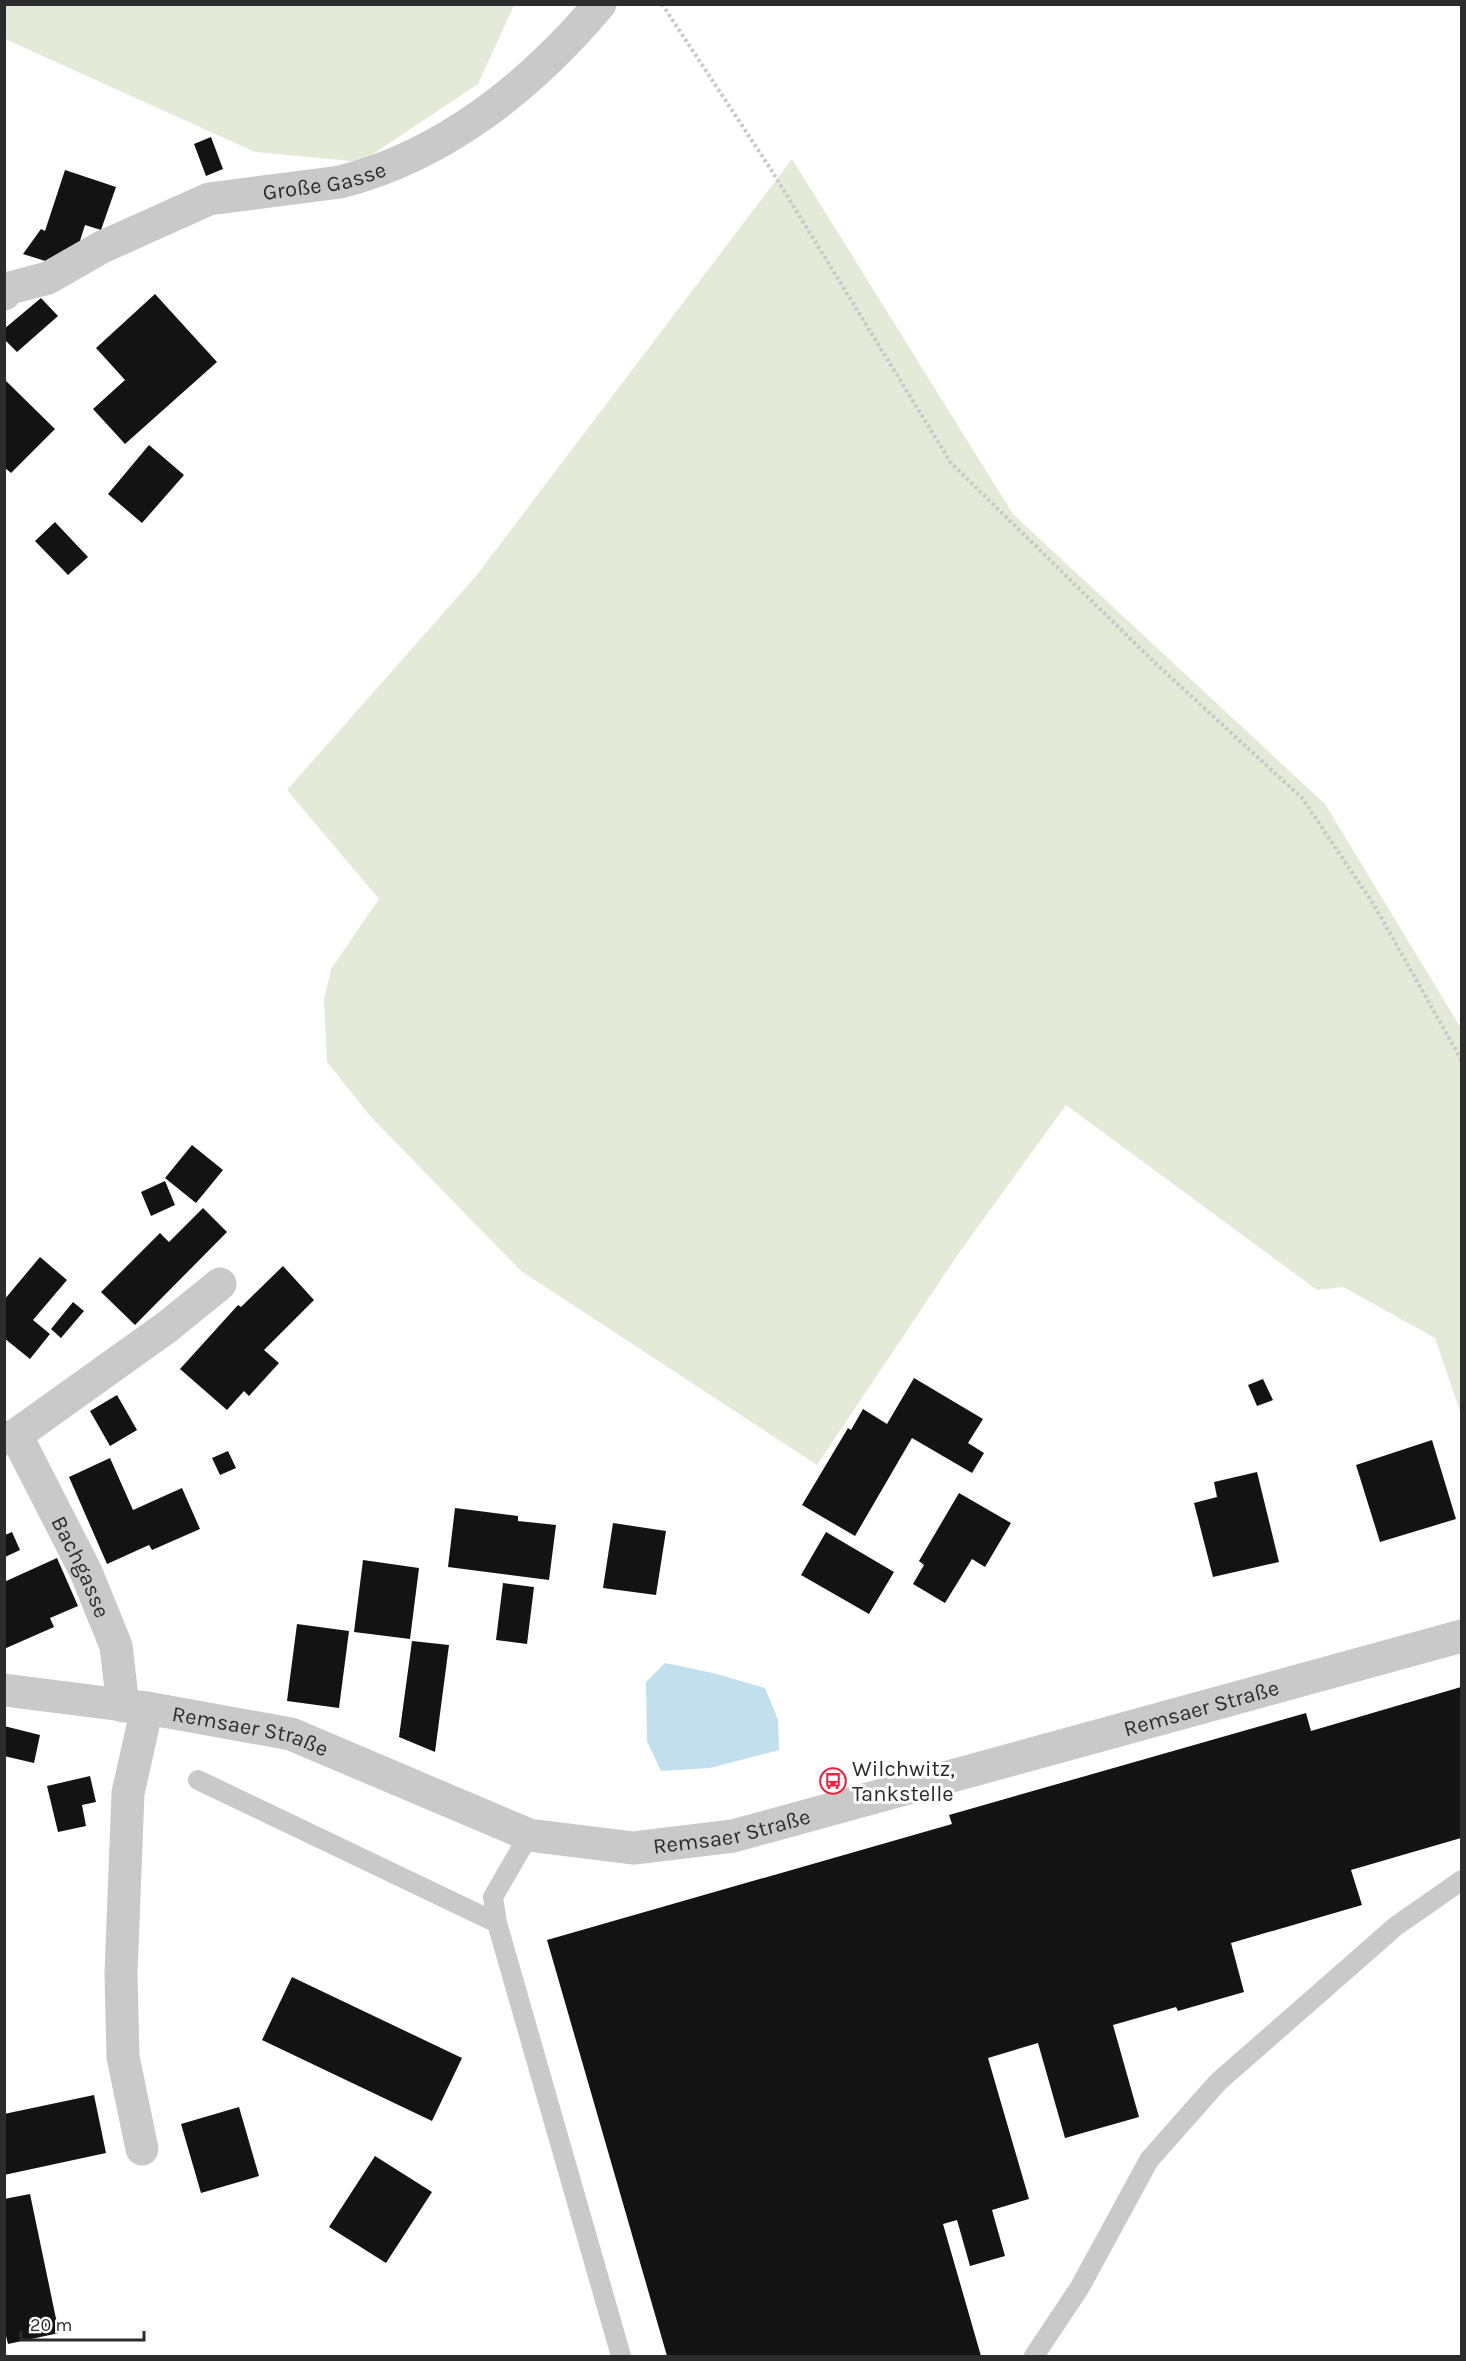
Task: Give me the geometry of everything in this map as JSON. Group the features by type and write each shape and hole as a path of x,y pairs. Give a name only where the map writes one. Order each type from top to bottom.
{"street":[{"name":"Große Gasse","path":"6,288 48,278 102,247 209,199 340,182 362,177 429,149 464,128 513,90 570,40 600,4"},
{"name":"Bachgasse","path":"135,1707 116,1646 86,1572 10,1437 167,1327 220,1284"},
{"name":"Remsaer Straße","path":"4,1690 135,1707 291,1734 529,1835 634,1848 733,1836 1461,1636"},
{"name":"Remsaer Straße","path":"135,1707 128,1793 121,1974 123,2057 142,2149"}],"lane":[{"path":"198,1780 497,1923"},
{"path":"529,1835 493,1897 497,1923 621,2356"},
{"path":"1034,2356 1080,2287 1149,2160 1218,2082 1396,1926 1461,1880"}],"path":[{"path":"662,4 770,168 951,464 1152,660 1302,798 1374,905 1461,1061"}],"green space":[{"path":"5,5 514,5 478,84 361,162 255,152 5,39"},
{"path":"792,159 1013,514 1325,804 1461,1028 1461,1414 1435,1338 1343,1287 1317,1290 1066,1105 961,1250 817,1465 521,1271 370,1116 327,1062 324,1000 331,969 379,899 287,790 476,576"}],"water":[{"path":"665,1663 713,1673 765,1688 778,1720 779,1750 710,1768 661,1771 647,1741 646,1682"}],"building":[{"path":"211,137 223,169 206,176 194,144"},
{"path":"65,170 116,187 101,230 85,225 79,244 55,264 23,254 41,229 45,231"},
{"path":"155,294 217,362 125,444 93,409 125,380 96,348"},
{"path":"41,298 58,316 17,352 4,339 4,329"},
{"path":"4,379 55,429 11,473 4,467"},
{"path":"149,445 184,475 142,523 108,494"},
{"path":"55,522 88,557 68,575 35,541"},
{"path":"192,1145 223,1170 196,1203 165,1178"},
{"path":"165,1181 175,1205 151,1216 141,1192"},
{"path":"203,1208 227,1232 135,1325 101,1292 160,1233 169,1242"},
{"path":"40,1257 67,1280 33,1320 50,1334 30,1359 4,1338 4,1300"},
{"path":"283,1266 314,1300 264,1350 279,1363 249,1396 244,1391 227,1410 180,1369 238,1305 241,1307"},
{"path":"73,1302 84,1311 61,1338 51,1329"},
{"path":"914,1378 983,1419 968,1443 984,1453 972,1473 912,1438 855,1536 802,1505 848,1428 851,1430 863,1409 887,1424"},
{"path":"1263,1379 1273,1400 1257,1406 1248,1385"},
{"path":"117,1395 137,1430 110,1446 90,1411"},
{"path":"1432,1440 1456,1519 1380,1542 1356,1465"},
{"path":"228,1451 236,1468 220,1475 212,1458"},
{"path":"110,1458 133,1510 182,1488 200,1529 152,1550 149,1545 107,1564 69,1477"},
{"path":"1257,1472 1279,1562 1213,1577 1194,1503 1217,1497 1214,1482"},
{"path":"959,1493 1011,1523 985,1567 972,1559 945,1603 913,1584 924,1565 919,1561"},
{"path":"455,1508 518,1516 518,1521 556,1525 549,1580 448,1567"},
{"path":"613,1523 666,1531 656,1595 603,1588"},
{"path":"12,1532 20,1550 5,1557 5,1535"},
{"path":"826,1532 894,1572 869,1614 801,1575"},
{"path":"57,1558 78,1606 50,1618 54,1627 4,1649 4,1582"},
{"path":"363,1560 419,1568 410,1639 354,1632"},
{"path":"503,1583 534,1587 527,1644 496,1640"},
{"path":"297,1624 349,1631 339,1708 287,1701"},
{"path":"412,1641 449,1645 435,1752 399,1737"},
{"path":"1461,1687 1461,1838 1351,1870 1362,1905 1231,1943 1244,1992 1178,2011 1176,2007 1113,2025 1139,2117 1065,2138 1038,2043 988,2058 1029,2199 992,2210 1005,2256 970,2266 957,2220 943,2224 981,2356 667,2356 547,1940 952,1824 949,1815 1306,1713 1311,1731"},
{"path":"4,1726 40,1735 34,1763 4,1756"},
{"path":"90,1776 96,1802 82,1805 86,1826 58,1832 47,1786"},
{"path":"292,1977 462,2058 432,2121 262,2040"},
{"path":"94,2095 106,2153 4,2175 4,2114"},
{"path":"239,2107 259,2176 201,2193 181,2124"},
{"path":"375,2156 432,2192 386,2263 329,2227"},
{"path":"30,2194 59,2333 8,2344 4,2328 4,2199"}],"place":[{"name":"Wilchwitz, Tankstelle","path":"833,1781"}]}
